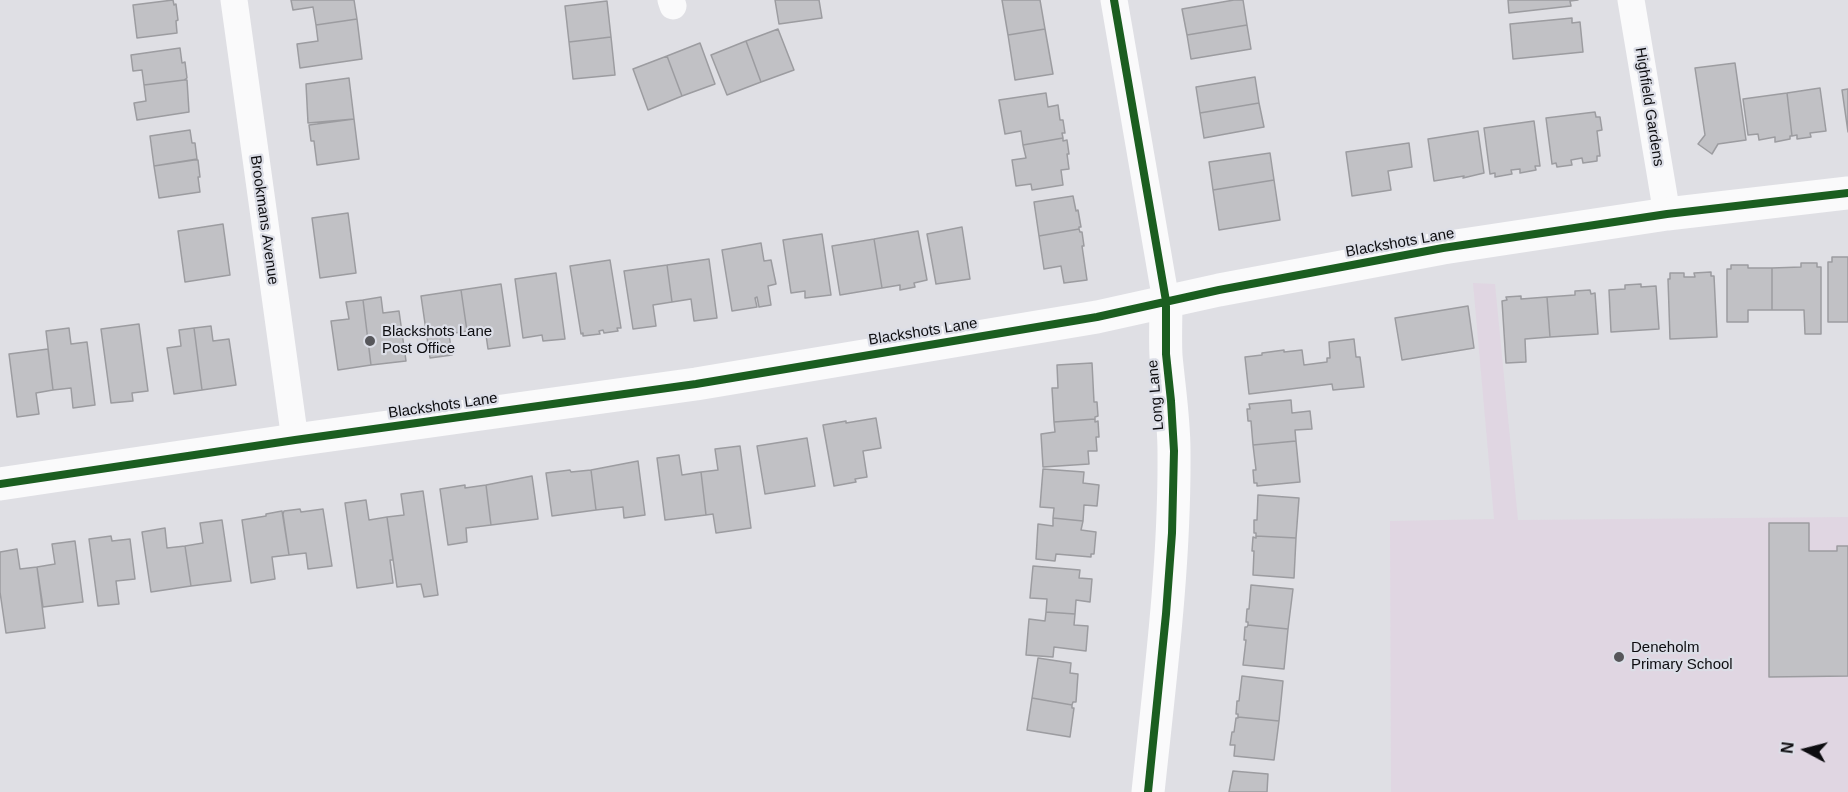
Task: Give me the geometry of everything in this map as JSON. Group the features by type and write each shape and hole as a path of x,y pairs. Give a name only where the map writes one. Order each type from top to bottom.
{"street":[{"name":"Brookmans Avenue","path":"234,0 295,440"},
{"name":"Long Lane","path":"1114,0 1166,301 1166,354 1174,451 1172,533 1166,614 1148,792"},
{"name":"Highfield Gardens","path":"1631,0 1666,214"},
{"name":"Blackshots Lane","path":"0,484 696,384 1097,317 1166,301 1443,248 1666,214 1848,193"}],"shaded area":[{"name":"Deneholm Primary School","path":"1473,283 1495,284 1518,520 1848,517 1848,792 1391,792 1390,521 1494,519"}],"building":[{"path":"173,0 174,5 176,4 178,20 176,21 177,33 137,38 133,5"},
{"path":"291,0 354,0 357,19 316,25 313,7 293,10"},
{"path":"775,0 819,0 822,18 779,24"},
{"path":"1002,0 1040,0 1045,29 1008,35"},
{"path":"1243,0 1247,25 1187,35 1182,9"},
{"path":"1508,0 1578,0 1570,1 1571,6 1509,13"},
{"path":"607,1 611,37 569,42 565,6"},
{"path":"1572,18 1572,23 1580,22 1583,52 1513,59 1510,24"},
{"path":"357,19 362,59 300,68 297,44 318,41 316,25"},
{"path":"1247,25 1251,49 1191,59 1187,35"},
{"path":"778,29 794,70 761,82 746,41"},
{"path":"1045,29 1053,74 1015,80 1008,35"},
{"path":"611,37 615,75 573,79 569,42"},
{"path":"746,41 761,82 727,95 711,55"},
{"path":"700,43 715,84 682,96 667,56"},
{"path":"180,48 187,78 184,80 144,85 142,70 133,71 131,55"},
{"path":"667,56 682,96 648,110 633,69"},
{"path":"1735,63 1746,140 1718,144 1712,154 1698,144 1705,135 1695,68"},
{"path":"1255,77 1259,103 1200,113 1196,87"},
{"path":"349,78 354,119 308,123 306,84"},
{"path":"187,80 189,112 137,120 134,103 146,101 144,85"},
{"path":"1820,88 1826,131 1810,133 1811,137 1797,139 1797,135 1792,136 1787,93"},
{"path":"1848,89 1848,132 1842,90"},
{"path":"1046,93 1048,107 1058,105 1065,133 1062,133 1063,138 1023,145 1021,131 1005,134 999,100"},
{"path":"1787,93 1792,136 1790,139 1775,142 1775,137 1759,140 1758,134 1748,135 1743,99"},
{"path":"1259,103 1264,127 1204,138 1200,113"},
{"path":"1595,112 1596,117 1600,117 1602,130 1597,131 1600,156 1597,156 1597,161 1583,163 1582,158 1571,160 1572,165 1557,167 1556,163 1552,164 1546,118"},
{"path":"354,119 359,159 317,165 309,125"},
{"path":"1534,121 1540,166 1535,166 1536,170 1520,173 1520,169 1511,170 1512,174 1495,177 1495,173 1490,174 1484,128"},
{"path":"190,130 192,143 195,143 197,159 154,166 150,136"},
{"path":"1478,131 1484,173 1434,181 1428,139"},
{"path":"1063,138 1063,141 1067,140 1069,169 1061,170 1063,185 1032,190 1031,184 1016,186 1012,160 1026,158 1023,145"},
{"path":"1409,143 1412,167 1388,171 1391,190 1352,196 1346,152"},
{"path":"1270,153 1274,180 1213,190 1209,162"},
{"path":"198,160 200,192 159,198 154,166"},
{"path":"1274,180 1280,220 1219,230 1213,190"},
{"path":"1073,196 1081,227 1039,236 1034,202"},
{"path":"348,213 356,273 320,278 312,218"},
{"path":"223,224 230,275 185,282 178,231"},
{"path":"962,227 970,279 936,284 927,234"},
{"path":"1079,229 1082,232 1087,280 1064,283 1061,266 1044,269 1039,236"},
{"path":"918,231 927,280 914,283 915,287 900,290 900,285 882,288 874,239"},
{"path":"822,234 831,295 805,298 805,291 791,293 783,240"},
{"path":"874,239 882,288 840,295 832,246"},
{"path":"761,243 764,261 771,260 776,284 768,286 771,305 759,307 757,297 755,298 757,307 732,311 722,250"},
{"path":"1832,257 1848,257 1848,322 1828,322 1828,262 1832,262"},
{"path":"709,259 717,318 694,321 691,299 672,302 667,265"},
{"path":"610,260 621,328 617,328 618,331 604,333 603,330 599,331 600,334 583,336 570,266"},
{"path":"1801,263 1817,263 1817,267 1821,267 1821,334 1805,334 1804,310 1772,310 1772,268 1801,267"},
{"path":"667,265 672,302 653,305 656,326 633,329 624,271"},
{"path":"1731,265 1772,268 1772,310 1748,310 1748,322 1727,322 1727,269 1731,269"},
{"path":"1711,272 1711,276 1714,276 1717,337 1670,339 1668,279 1670,279 1670,273 1684,273 1684,277 1695,277 1694,273"},
{"path":"556,273 565,339 543,341 542,335 523,338 515,279"},
{"path":"501,284 510,346 488,349 485,328 467,331 461,290"},
{"path":"1641,284 1641,287 1656,286 1659,329 1611,332 1609,290 1625,289 1625,285"},
{"path":"461,290 467,331 449,334 452,355 430,358 421,296"},
{"path":"1590,290 1591,294 1595,293 1598,334 1550,337 1547,297 1575,295 1575,291"},
{"path":"1521,296 1521,299 1547,297 1550,337 1525,339 1526,362 1506,363 1502,301 1507,300 1506,297"},
{"path":"381,297 383,313 399,311 406,361 371,365 363,300"},
{"path":"363,300 371,365 338,370 331,321 349,319 346,302"},
{"path":"1468,306 1474,348 1402,360 1395,318"},
{"path":"139,324 148,391 132,393 133,401 111,403 101,329"},
{"path":"211,326 213,341 229,339 236,385 202,390 194,328"},
{"path":"69,328 71,344 87,342 95,405 73,408 71,388 53,390 46,331"},
{"path":"194,328 202,390 174,394 167,348 181,346 179,330"},
{"path":"1354,339 1356,357 1360,357 1364,387 1333,390 1332,384 1249,394 1245,357 1284,350 1284,352 1302,350 1304,365 1327,362 1327,358 1330,358 1329,342"},
{"path":"48,349 53,390 36,393 39,414 17,417 9,354"},
{"path":"1092,363 1094,402 1097,402 1098,416 1095,419 1054,422 1052,388 1058,388 1057,365"},
{"path":"1291,400 1292,413 1310,411 1312,429 1295,430 1296,441 1253,445 1251,421 1248,421 1249,404"},
{"path":"876,418 881,448 863,451 867,477 855,479 856,482 834,486 823,425"},
{"path":"1095,419 1095,422 1098,421 1099,437 1096,437 1097,451 1088,451 1089,464 1043,467 1041,434 1055,432 1054,422"},
{"path":"807,438 815,486 765,494 757,446"},
{"path":"1296,441 1300,482 1257,486 1257,483 1254,483 1253,470 1256,470 1253,445"},
{"path":"740,446 751,528 716,533 713,514 706,515 701,472 718,470 715,449"},
{"path":"679,455 682,475 701,472 706,515 665,520 657,458"},
{"path":"638,461 645,515 624,518 623,507 596,510 591,470"},
{"path":"1043,469 1084,472 1083,483 1099,485 1097,506 1084,505 1083,521 1053,518 1054,508 1040,507"},
{"path":"570,470 571,472 591,470 596,510 552,516 546,473"},
{"path":"532,476 538,519 491,525 486,485"},
{"path":"465,485 465,488 486,485 491,525 466,528 467,542 448,545 440,489"},
{"path":"423,491 438,595 424,597 421,584 397,587 387,517 404,515 401,494"},
{"path":"1258,495 1299,498 1296,538 1256,536 1254,520 1257,520"},
{"path":"366,500 369,520 387,517 393,560 390,560 393,583 357,588 345,503"},
{"path":"300,509 301,512 323,509 332,566 308,569 306,553 289,555 283,514 284,511"},
{"path":"282,511 289,555 272,557 275,579 251,583 242,520"},
{"path":"1053,518 1083,521 1081,530 1096,532 1094,554 1091,554 1091,557 1056,554 1055,561 1036,559 1038,524 1053,526"},
{"path":"222,520 231,581 191,586 185,546 203,543 200,523"},
{"path":"1769,523 1809,523 1809,551 1837,551 1837,546 1848,546 1848,676 1769,677"},
{"path":"165,528 167,548 185,546 191,586 151,592 142,532"},
{"path":"111,536 112,541 130,539 135,579 116,581 119,604 98,606 89,539"},
{"path":"1256,536 1296,538 1294,578 1253,575 1253,537 1256,538"},
{"path":"75,541 83,602 43,607 37,567 55,564 52,544"},
{"path":"17,549 20,569 37,567 45,628 6,633 0,592 0,552"},
{"path":"1033,566 1080,570 1079,578 1092,579 1090,602 1076,600 1075,614 1046,612 1047,599 1030,598"},
{"path":"1251,585 1293,589 1288,629 1248,625 1246,622"},
{"path":"1046,612 1075,614 1074,625 1088,626 1086,651 1054,647 1053,657 1026,655 1029,619 1045,621"},
{"path":"1248,625 1288,629 1284,669 1243,665 1245,627"},
{"path":"1038,658 1071,663 1070,673 1078,674 1076,702 1072,705 1032,698"},
{"path":"1242,676 1283,681 1279,721 1238,717 1236,714 1237,701 1239,701"},
{"path":"1032,698 1072,705 1074,708 1070,737 1027,730"},
{"path":"1238,717 1279,721 1274,760 1234,756 1235,745 1230,745"},
{"path":"1233,771 1268,774 1267,792 1229,792"}],"cycle path":[{"path":"1114,0 1166,301 1166,354 1174,451 1172,533 1166,614 1148,792"},
{"path":"0,484 696,384 1097,317 1219,290 1443,248 1667,214 1848,193"}],"place":[{"name":"Blackshots Lane Post Office","path":"370,341"},
{"name":"Deneholm Primary School","path":"1619,657"}]}
